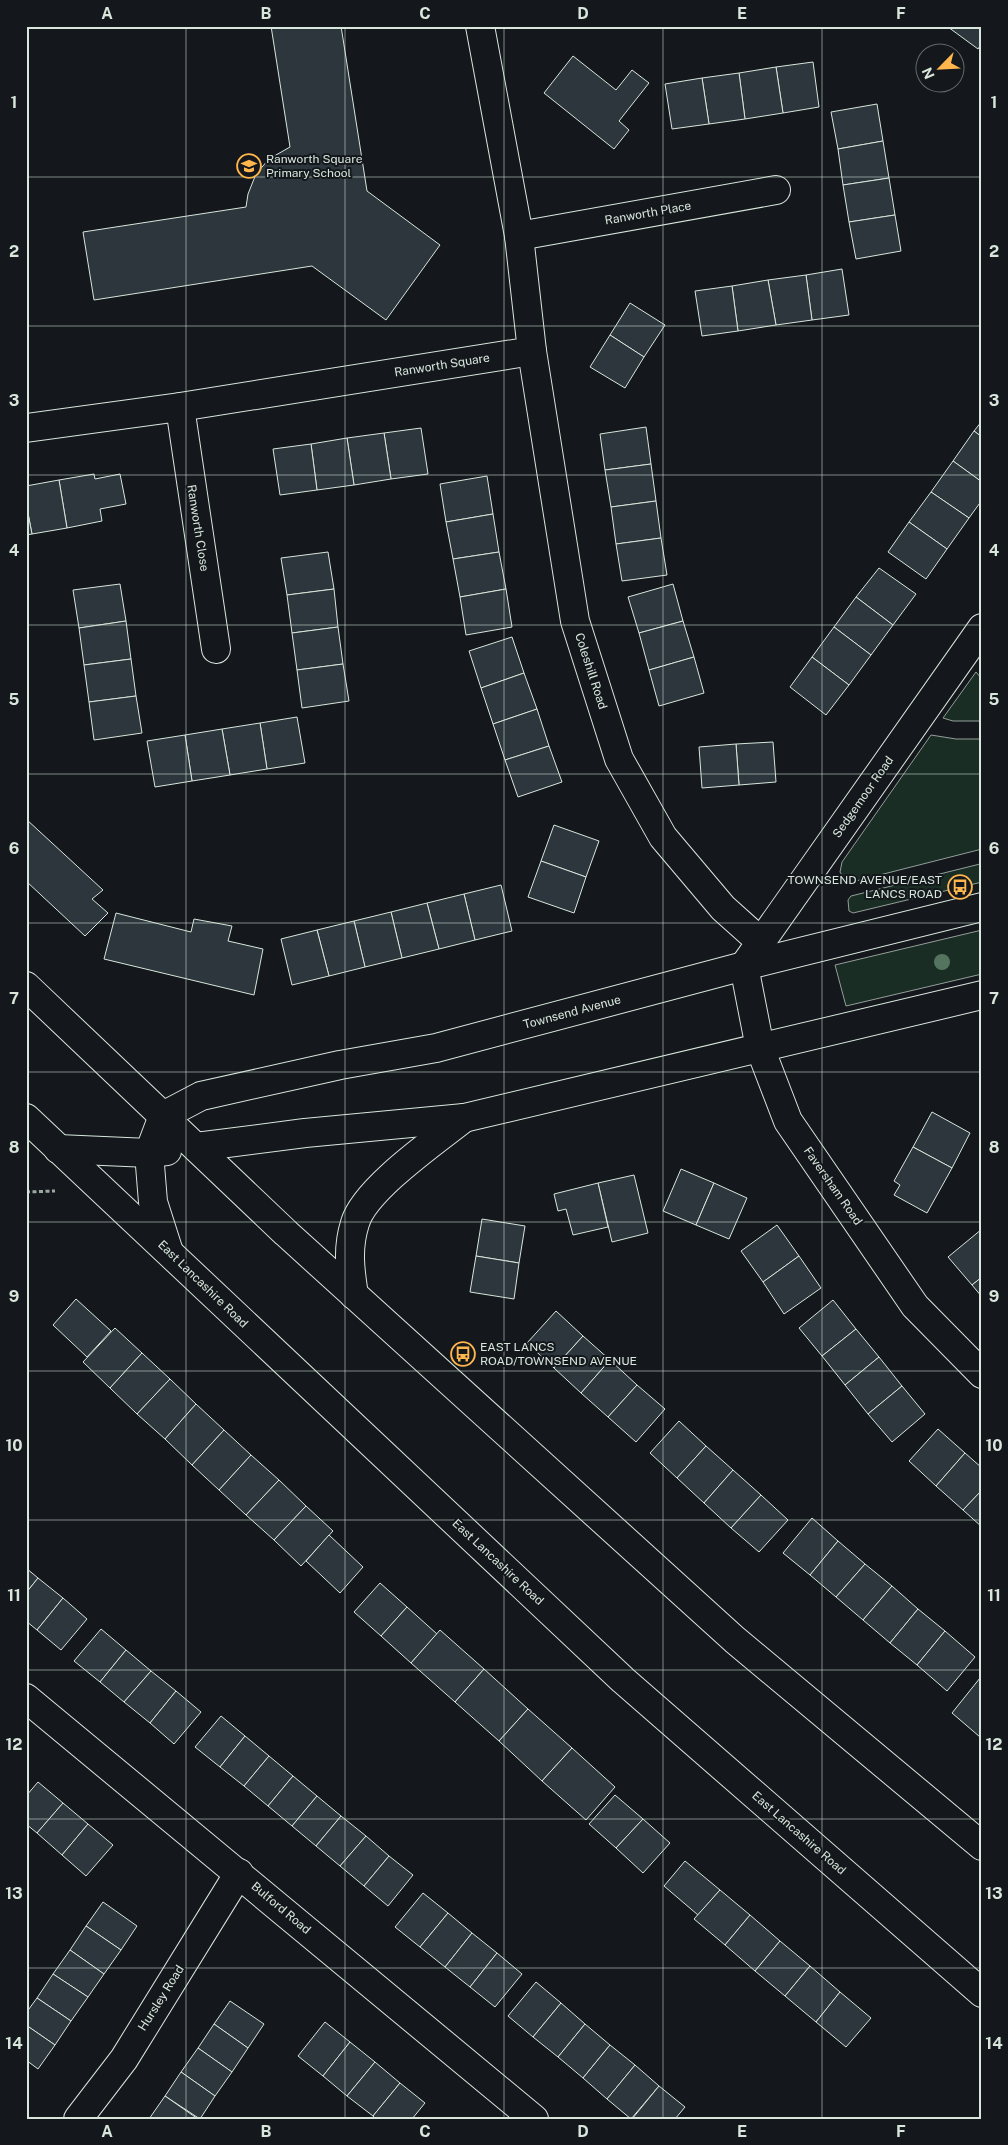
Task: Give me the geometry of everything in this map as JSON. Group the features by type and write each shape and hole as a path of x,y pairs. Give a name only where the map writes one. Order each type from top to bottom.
{"main road":[{"path":"480,26 519,236 532,351"},
{"name":"Ranworth Place","path":"519,236 776,190"},
{"name":"Ranworth Square","path":"26,428 180,407 532,351"},
{"name":"Coleshill Road","path":"532,351 575,621 619,759 663,837 724,908 761,942"},
{"name":"Ranworth Close","path":"180,407 216,649"},
{"name":"Sedgemoor Road","path":"744,966 982,628"},
{"name":"Townsend Avenue","path":"163,1116 201,1096 340,1065 436,1048 744,966 982,907"},
{"name":"Faversham Road","path":"744,966 760,1048 788,1121 915,1306 982,1374"},
{"path":"26,986 354,1295 735,1640 982,1846"},
{"path":"58,1149 149,1153 305,1133 464,1118 982,995"},
{"path":"163,1116 149,1153 153,1202 168,1250"},
{"name":"East Lancashire Road","path":"26,1118 623,1680 982,1993"},
{"path":"354,1295 348,1258 355,1222 370,1198 464,1118"},
{"name":"Bulford Road","path":"26,1698 534,2119"},
{"name":"Hursley Road","path":"78,2119 124,2059 239,1873"}],"green space":[{"path":"976,672 982,679 982,721 953,721 943,718"},
{"path":"931,735 956,739 982,739 982,849 852,882 845,880 840,872 842,862"},
{"path":"980,864 982,882 853,913 849,911 848,900 851,896"},
{"path":"982,930 982,974 846,1006 835,965"}],"building":[{"path":"271,26 341,26 367,191 440,245 386,320 312,266 94,300 83,232 246,207 248,194 256,174 269,159 290,147"},
{"path":"982,26 982,43 978,49 948,27"},
{"path":"573,56 616,90 632,70 649,83 619,121 629,130 614,149 544,93"},
{"path":"813,62 819,107 783,113 776,67"},
{"path":"776,67 783,113 745,119 739,73"},
{"path":"739,73 745,119 709,124 702,78"},
{"path":"702,78 709,124 672,129 665,84"},
{"path":"877,104 883,141 838,149 831,112"},
{"path":"883,141 889,178 843,185 838,149"},
{"path":"889,178 895,215 849,222 843,185"},
{"path":"895,215 901,251 856,259 849,222"},
{"path":"842,269 849,315 812,320 806,275"},
{"path":"806,275 812,320 776,325 768,280"},
{"path":"768,280 776,325 738,331 732,286"},
{"path":"732,286 738,331 702,336 695,291"},
{"path":"630,303 665,325 644,357 610,335"},
{"path":"610,335 644,357 625,388 590,367"},
{"path":"982,421 982,437 974,431"},
{"path":"646,427 651,464 605,470 600,434"},
{"path":"421,428 428,474 391,479 384,433"},
{"path":"974,431 982,437 982,482 953,461"},
{"path":"384,433 391,479 354,485 347,438"},
{"path":"347,438 354,485 317,490 311,444"},
{"path":"311,444 317,490 280,495 273,449"},
{"path":"953,461 982,482 982,500 969,518 931,492"},
{"path":"651,464 656,501 611,507 605,470"},
{"path":"94,474 95,479 120,474 126,504 100,509 102,521 67,528 59,480"},
{"path":"487,476 493,514 446,522 440,484"},
{"path":"59,480 67,528 32,534 26,503 26,486"},
{"path":"931,492 969,518 947,549 909,522"},
{"path":"656,501 661,538 616,544 611,507"},
{"path":"26,503 32,534 26,535"},
{"path":"493,514 499,552 453,559 446,522"},
{"path":"909,522 947,549 926,579 888,552"},
{"path":"661,538 667,575 622,581 616,544"},
{"path":"328,552 334,589 287,595 281,558"},
{"path":"499,552 506,589 460,597 453,559"},
{"path":"879,568 916,594 893,625 856,597"},
{"path":"120,584 126,621 79,628 73,590"},
{"path":"673,584 683,621 639,633 628,597"},
{"path":"334,589 338,627 292,633 287,595"},
{"path":"506,589 512,627 466,635 460,597"},
{"path":"856,597 893,625 871,655 834,627"},
{"path":"126,621 131,659 84,665 79,628"},
{"path":"683,621 694,657 649,670 639,633"},
{"path":"338,627 343,664 297,670 292,633"},
{"path":"834,627 871,655 849,685 812,657"},
{"path":"512,637 524,673 481,688 469,651"},
{"path":"694,657 704,693 659,706 649,670"},
{"path":"812,657 849,685 826,715 790,687"},
{"path":"131,659 136,696 89,702 84,665"},
{"path":"343,664 349,701 302,708 297,670"},
{"path":"524,673 537,709 493,724 481,688"},
{"path":"136,696 142,733 94,740 89,702"},
{"path":"537,709 549,746 505,760 493,724"},
{"path":"297,717 305,763 267,769 260,723"},
{"path":"260,723 267,769 230,775 222,729"},
{"path":"222,729 230,775 192,781 185,735"},
{"path":"185,735 192,781 155,787 147,741"},
{"path":"773,742 776,782 739,785 736,744"},
{"path":"736,744 739,785 702,788 699,747"},
{"path":"549,746 562,782 518,797 505,760"},
{"path":"26,819 103,890 92,899 108,913 85,936 26,881"},
{"path":"554,825 599,841 586,877 541,861"},
{"path":"541,861 586,877 574,913 528,897"},
{"path":"501,885 512,931 475,940 464,894"},
{"path":"464,894 475,940 439,949 427,903"},
{"path":"427,903 439,949 402,958 391,912"},
{"path":"391,912 402,958 365,967 354,921"},
{"path":"116,913 191,932 194,919 232,926 228,941 263,949 254,995 104,959"},
{"path":"354,921 365,967 329,976 317,930"},
{"path":"317,930 329,976 292,985 281,939"},
{"path":"932,1112 970,1133 952,1168 913,1147"},
{"path":"913,1147 952,1168 927,1213 894,1195 900,1185 894,1181"},
{"path":"681,1169 714,1183 696,1225 663,1211"},
{"path":"634,1175 648,1233 612,1242 598,1183"},
{"path":"598,1183 608,1227 573,1235 566,1209 558,1211 554,1194"},
{"path":"714,1183 747,1198 729,1239 696,1225"},
{"path":"482,1219 525,1226 519,1263 476,1256"},
{"path":"777,1225 799,1256 763,1282 741,1251"},
{"path":"982,1229 982,1277 972,1285 948,1257"},
{"path":"476,1256 519,1263 514,1299 470,1292"},
{"path":"799,1256 821,1288 784,1314 763,1282"},
{"path":"982,1277 982,1297 972,1285"},
{"path":"76,1299 111,1331 87,1357 53,1325"},
{"path":"833,1300 856,1329 822,1356 799,1328"},
{"path":"556,1311 583,1336 554,1368 527,1343"},
{"path":"115,1328 142,1353 110,1388 83,1362"},
{"path":"856,1329 879,1357 845,1385 822,1356"},
{"path":"583,1336 610,1360 581,1393 554,1368"},
{"path":"142,1353 170,1379 137,1414 110,1388"},
{"path":"879,1357 902,1386 868,1414 845,1385"},
{"path":"610,1360 637,1385 608,1417 581,1393"},
{"path":"170,1379 196,1404 165,1439 137,1414"},
{"path":"637,1385 665,1409 636,1442 608,1417"},
{"path":"902,1386 925,1414 892,1442 868,1414"},
{"path":"196,1404 224,1430 192,1465 165,1439"},
{"path":"679,1421 706,1446 677,1478 650,1453"},
{"path":"938,1429 965,1453 936,1486 909,1461"},
{"path":"224,1430 251,1455 219,1490 192,1465"},
{"path":"706,1446 733,1470 704,1503 677,1478"},
{"path":"965,1453 982,1468 982,1490 963,1510 936,1486"},
{"path":"251,1455 279,1480 246,1515 219,1490"},
{"path":"733,1470 761,1495 731,1528 704,1503"},
{"path":"279,1480 306,1506 274,1540 246,1515"},
{"path":"982,1490 982,1527 963,1510"},
{"path":"761,1495 788,1520 759,1552 731,1528"},
{"path":"306,1506 333,1531 301,1566 274,1540"},
{"path":"812,1518 838,1541 810,1575 783,1553"},
{"path":"329,1535 363,1567 340,1593 306,1561"},
{"path":"838,1541 865,1564 836,1597 810,1575"},
{"path":"865,1564 892,1586 863,1620 836,1597"},
{"path":"26,1568 38,1578 26,1593"},
{"path":"38,1578 63,1598 37,1630 26,1621 26,1593"},
{"path":"380,1583 407,1607 381,1636 354,1612"},
{"path":"892,1586 918,1609 890,1643 863,1620"},
{"path":"63,1598 87,1619 61,1650 37,1630"},
{"path":"407,1607 437,1634 411,1663 381,1636"},
{"path":"918,1609 945,1631 917,1665 890,1643"},
{"path":"101,1629 126,1650 100,1682 74,1661"},
{"path":"440,1630 484,1669 455,1702 411,1663"},
{"path":"945,1631 975,1657 947,1691 917,1665"},
{"path":"126,1650 151,1671 124,1702 100,1682"},
{"path":"484,1669 528,1709 499,1741 455,1702"},
{"path":"151,1671 176,1691 150,1723 124,1702"},
{"path":"980,1678 982,1734 980,1737 952,1713"},
{"path":"176,1691 201,1712 174,1744 150,1723"},
{"path":"528,1709 572,1748 542,1781 499,1741"},
{"path":"221,1716 245,1736 220,1767 195,1747"},
{"path":"245,1736 269,1756 244,1786 220,1767"},
{"path":"572,1748 615,1787 586,1820 542,1781"},
{"path":"269,1756 293,1776 268,1806 244,1786"},
{"path":"293,1776 317,1796 292,1826 268,1806"},
{"path":"38,1782 63,1803 37,1833 26,1824 26,1796"},
{"path":"615,1795 643,1819 616,1848 589,1824"},
{"path":"317,1796 341,1816 316,1846 292,1826"},
{"path":"63,1803 88,1824 62,1855 37,1833"},
{"path":"341,1816 366,1836 340,1866 316,1846"},
{"path":"643,1819 670,1843 643,1873 616,1848"},
{"path":"88,1824 113,1845 86,1876 62,1855"},
{"path":"366,1836 389,1856 364,1886 340,1866"},
{"path":"389,1856 413,1875 388,1906 364,1886"},
{"path":"685,1861 720,1890 698,1915 664,1886"},
{"path":"720,1890 750,1915 725,1945 694,1919"},
{"path":"423,1893 448,1913 420,1947 395,1927"},
{"path":"103,1902 137,1926 121,1950 86,1926"},
{"path":"448,1913 472,1933 445,1967 420,1947"},
{"path":"750,1915 780,1941 755,1971 725,1945"},
{"path":"86,1926 121,1950 104,1974 70,1950"},
{"path":"472,1933 497,1953 470,1987 445,1967"},
{"path":"780,1941 810,1966 785,1996 755,1971"},
{"path":"70,1950 104,1974 88,1997 53,1974"},
{"path":"497,1953 522,1974 495,2007 470,1987"},
{"path":"810,1966 840,1992 816,2022 785,1996"},
{"path":"53,1974 88,1997 71,2021 37,1998"},
{"path":"536,1982 561,2003 533,2037 508,2016"},
{"path":"840,1992 871,2018 846,2047 816,2022"},
{"path":"37,1998 71,2021 55,2045 26,2025 26,2013"},
{"path":"230,2001 264,2024 248,2048 214,2024"},
{"path":"561,2003 585,2024 558,2057 533,2037"},
{"path":"325,2022 350,2042 323,2076 298,2056"},
{"path":"214,2024 248,2048 232,2072 198,2048"},
{"path":"585,2024 610,2045 583,2078 558,2057"},
{"path":"26,2025 55,2045 38,2069 26,2060"},
{"path":"350,2042 375,2062 347,2096 323,2076"},
{"path":"610,2045 635,2065 607,2099 583,2078"},
{"path":"198,2048 232,2072 215,2096 181,2072"},
{"path":"375,2062 400,2083 373,2116 347,2096"},
{"path":"635,2065 659,2086 631,2119 607,2099"},
{"path":"181,2072 215,2096 200,2119 165,2096"},
{"path":"400,2083 425,2103 412,2119 376,2119 373,2116"},
{"path":"659,2086 685,2107 675,2119 632,2119"},
{"path":"165,2096 198,2119 149,2119"}],"place":[{"name":"Ranworth Square Primary School","path":"249,166"},
{"name":"TOWNSEND AVENUE/EAST LANCS ROAD","path":"960,887"},
{"name":"EAST LANCS ROAD/TOWNSEND AVENUE","path":"463,1354"}]}
